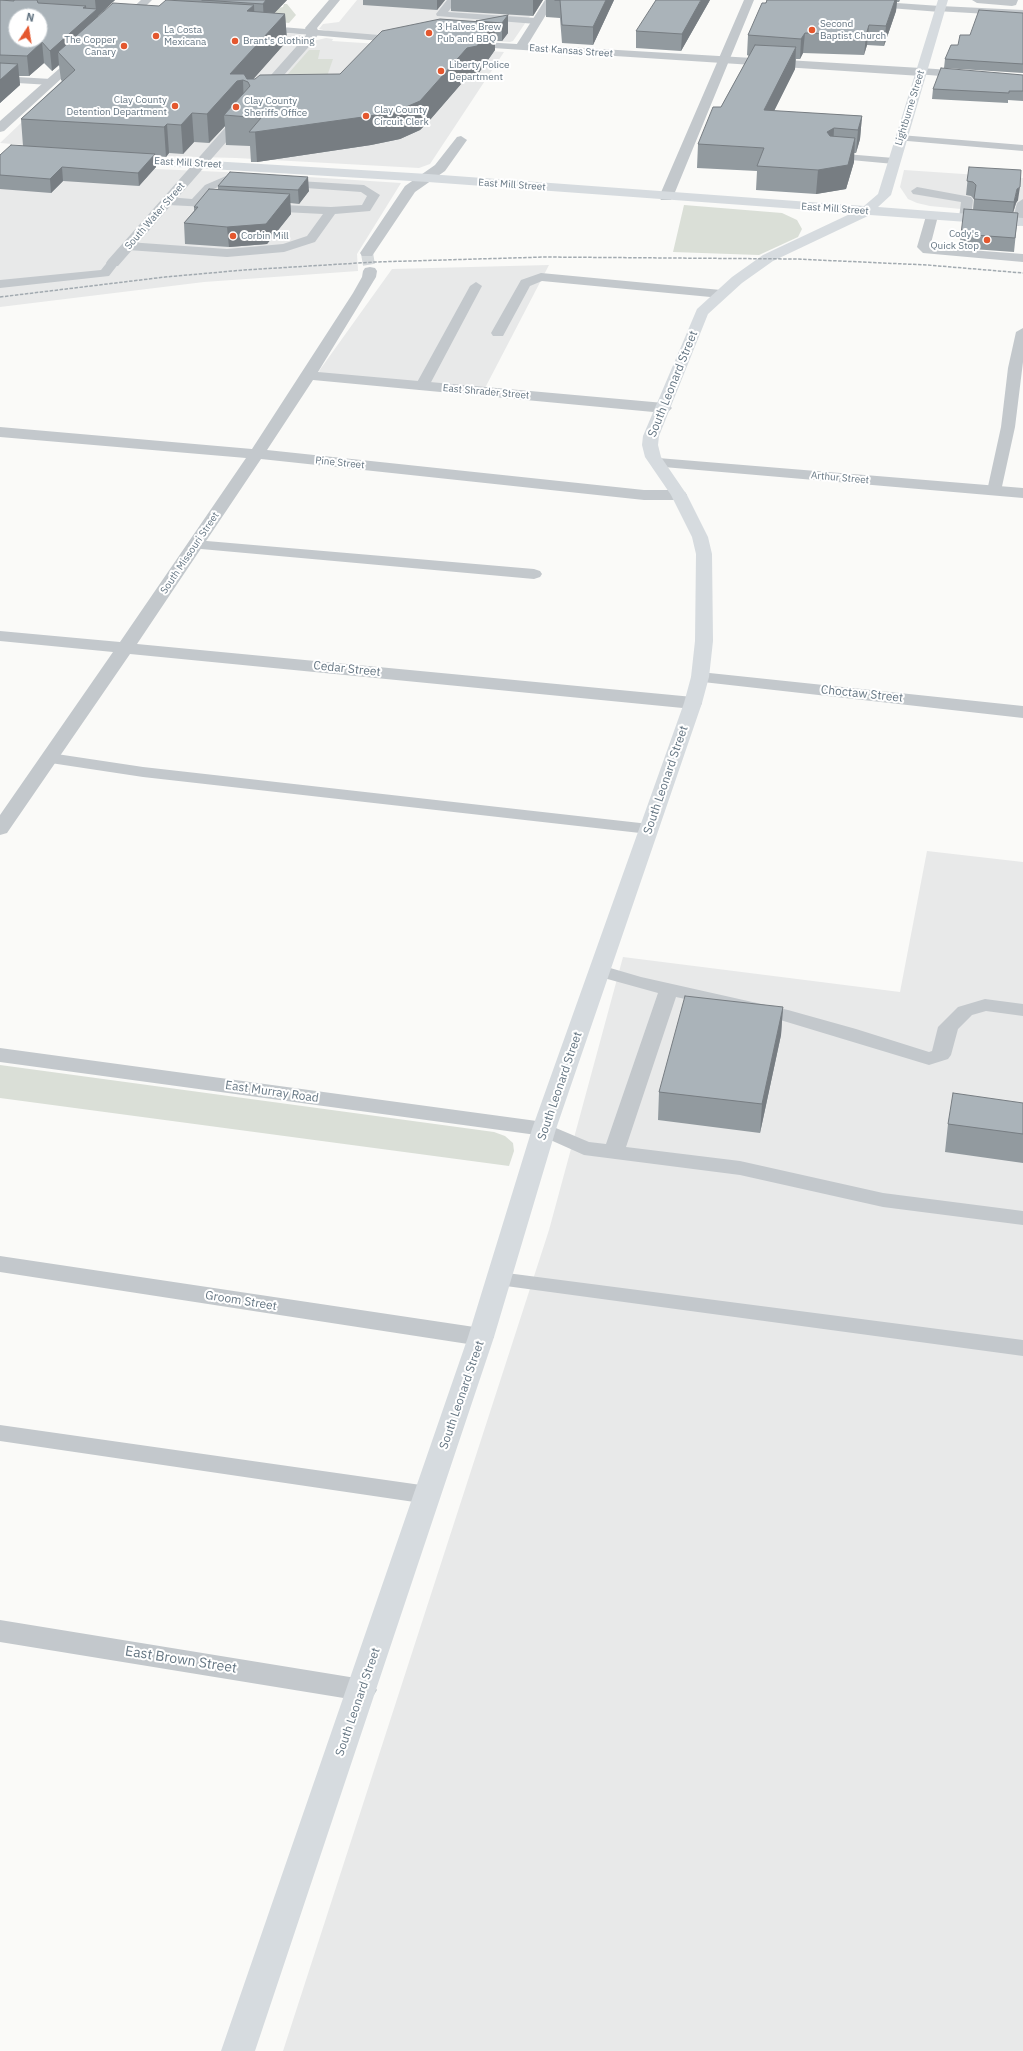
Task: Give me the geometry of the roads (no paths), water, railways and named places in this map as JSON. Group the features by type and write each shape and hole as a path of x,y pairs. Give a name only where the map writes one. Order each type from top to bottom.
{"main road":[{"name":"Lightburne Street","path":"867,211 884,195 900,138 942,4"},
{"name":"East Mill Street","path":"116,159 268,167 428,178 666,197 1021,222"},
{"path":"763,204 787,209 807,220 813,227 812,237"},
{"name":"South Leonard Street","path":"238,2051 481,1337 544,1129 693,703 700,677 705,614 704,554 700,537 680,495 653,457 650,445 651,436 664,408 702,312 737,280 768,258 867,211"}],"street":[{"path":"142,21 112,23 130,16 147,0"},
{"path":"253,103 309,40 313,33 311,28 335,0"},
{"path":"521,47 550,0"},
{"path":"666,197 749,0"},
{"path":"854,4 942,4 1023,13"},
{"path":"247,28 417,41"},
{"name":"East Kansas Street","path":"456,43 1023,79"},
{"path":"0,128 91,44"},
{"name":"South Water Street","path":"113,263 244,114"},
{"path":"367,253 372,243 410,189 428,178 440,168 460,140"},
{"name":"South Missouri Street","path":"0,829 257,454 360,293 369,277 370,271"},
{"name":"East Shrader Street","path":"307,375 664,408"},
{"name":"Pine Street","path":"0,432 257,454 644,495 680,495"},
{"name":"Arthur Street","path":"658,463 1023,493"},
{"name":"Cedar Street","path":"0,636 693,703"},
{"name":"Choctaw Street","path":"700,677 1023,712"},
{"name":"East Murray Road","path":"0,1055 544,1129"},
{"name":"Groom Street","path":"0,1264 481,1337"},
{"name":"East Brown Street","path":"0,1631 362,1690"}],"lane":[{"path":"452,0 442,14 536,21"},
{"path":"977,0 1012,3 1014,0"},
{"path":"0,79 51,82"},
{"path":"900,138 1023,148"},
{"path":"833,156 894,161"},
{"path":"195,203 209,187 226,180 256,182 268,167"},
{"path":"350,188 359,174"},
{"path":"251,206 331,211 366,208 374,195 364,189 272,183"},
{"path":"917,191 967,200 965,218"},
{"path":"168,201 235,205"},
{"path":"1021,222 1023,203"},
{"path":"128,246 227,253 284,248 310,239 331,211"},
{"path":"932,216 923,247 927,250 1023,258"},
{"path":"0,284 105,273 113,263"},
{"path":"498,333 525,283 541,277 721,294"},
{"path":"422,386 476,286"},
{"path":"994,491 1008,428 1015,368 1023,332"},
{"path":"196,545 534,574"},
{"path":"50,758 143,772 649,829"},
{"path":"600,971 636,982 669,988 781,1014 929,1058 941,1055 948,1027 965,1011 985,1005 1023,1010"},
{"path":"614,1152 669,988"},
{"path":"544,1129 584,1148 740,1168 883,1200 1023,1218"},
{"path":"499,1279 1023,1348"},
{"path":"0,1433 428,1495"}],"tunnel":[{"path":"367,253 370,271"}],"railway":[{"path":"0,297 165,277 244,270 375,262 545,257 796,259 927,265 1023,273"}],"place":[{"name":"Second Baptist Church","path":"812,30"},
{"name":"3 Halves Brew Pub and BBQ","path":"429,33"},
{"name":"La Costa Mexicana","path":"156,36"},
{"name":"Brant's Clothing","path":"235,41"},
{"name":"The Copper Canary","path":"124,46"},
{"name":"Liberty Police Department","path":"441,71"},
{"name":"Clay County Detention Department","path":"175,106"},
{"name":"Clay County Sheriffs Office","path":"236,107"},
{"name":"Clay County Circuit Clerk","path":"366,116"},
{"name":"Corbin Mill","path":"233,236"},
{"name":"Cody's Quick Stop","path":"987,240"}]}
